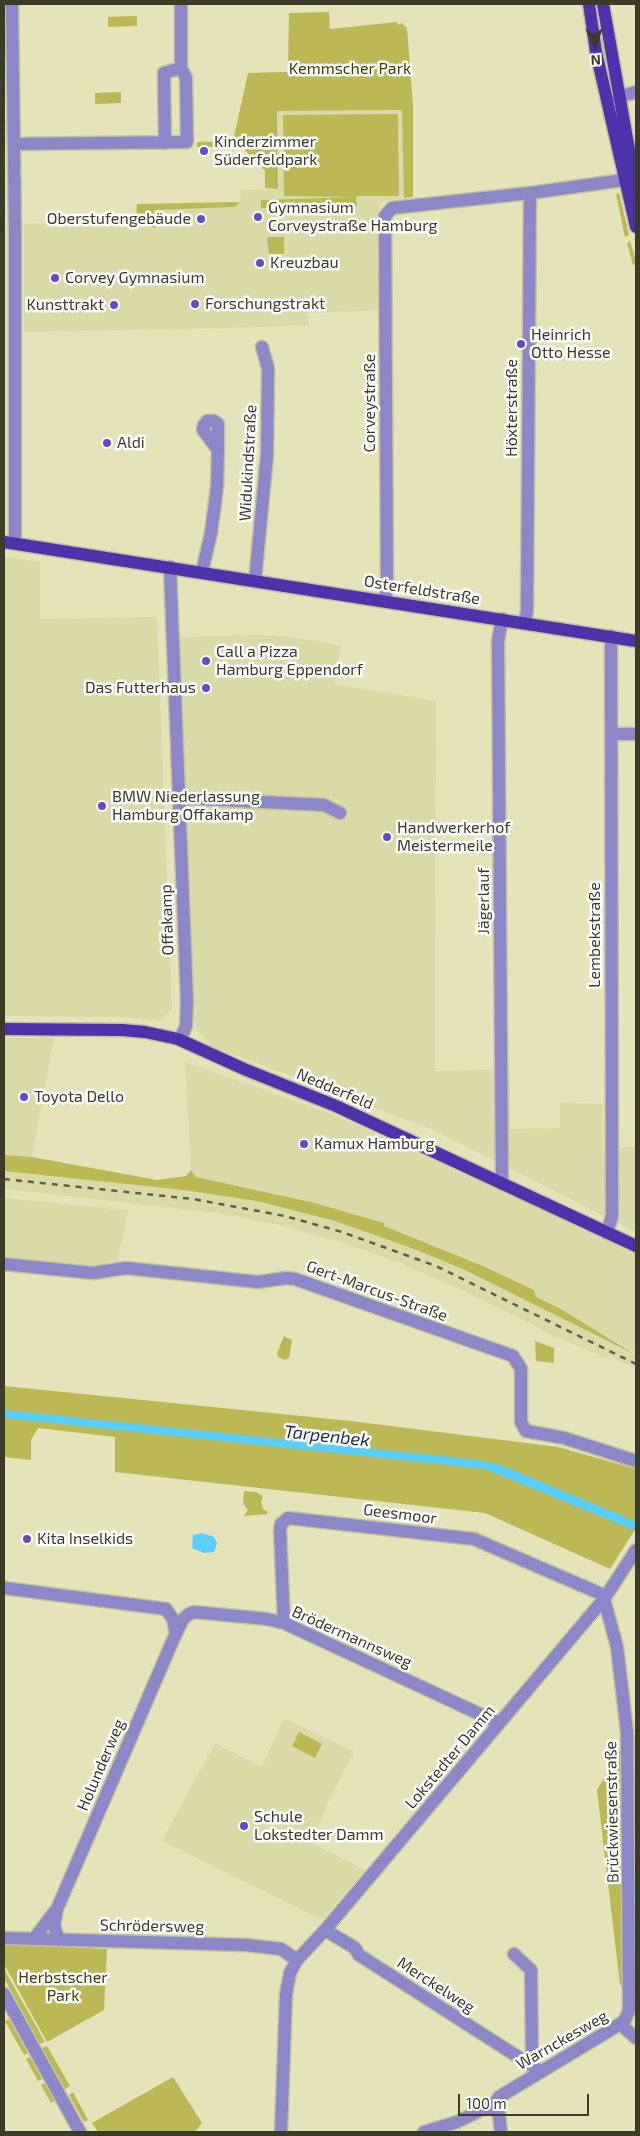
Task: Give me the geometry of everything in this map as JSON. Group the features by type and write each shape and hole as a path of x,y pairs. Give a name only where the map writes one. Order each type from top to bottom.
{"main road":[{"path":"589,4 596,52 636,227"},
{"path":"603,4 618,97 636,189"},
{"name":"Osterfeldstraße","path":"9,542 636,641"},
{"name":"Nedderfeld","path":"4,1029 135,1031 180,1040 244,1069 336,1106 636,1246"}],"street":[{"path":"9,542 10,232 15,144 12,4"},
{"path":"15,144 187,142 186,78 181,68 181,4"},
{"path":"165,142 164,73 181,68"},
{"path":"618,97 636,92"},
{"path":"530,193 624,180"},
{"name":"Corveystraße","path":"385,600 388,585 385,216 392,208 530,193"},
{"name":"Höxterstraße","path":"525,623 527,611 530,193"},
{"name":"Widukindstraße","path":"255,581 267,455 268,368 262,347"},
{"path":"202,572 215,505 218,450"},
{"name":"Offakamp","path":"170,567 187,1002 186,1026 180,1040"},
{"name":"Jägerlauf","path":"502,619 498,641 502,1184"},
{"name":"Lembekstraße","path":"607,1233 612,1216 611,636"},
{"path":"611,734 636,734"},
{"path":"180,798 324,805 340,813"},
{"name":"Gert-Marcus-Straße","path":"4,1264 93,1273 126,1268 258,1282 286,1278 295,1279 513,1356 521,1369 521,1422 526,1431 564,1438 636,1461"},
{"name":"Geesmoor","path":"284,1623 280,1530 281,1524 288,1518 474,1539 605,1598"},
{"name":"Lokstedter Damm","path":"281,2132 286,1994 290,1973 297,1960 325,1930 605,1598 636,1550"},
{"path":"4,1588 166,1609 173,1619 176,1634"},
{"name":"Brückwiesenstraße","path":"605,1598 618,1657 627,1738 630,2003 628,2015 620,2024"},
{"name":"Brödermannsweg","path":"176,1634 183,1619 194,1612 284,1623 499,1723"},
{"name":"Holunderweg","path":"60,1940 54,1926 56,1909 176,1634"},
{"name":"Holunderweg","path":"34,1939 49,1916 56,1909"},
{"name":"Merckelweg","path":"325,1930 355,1948 359,1955 536,2068"},
{"name":"Schrödersweg","path":"4,1938 246,1945 281,1949 297,1960"},
{"path":"514,1954 531,1970 536,2068"},
{"path":"4,1994 80,2132"},
{"name":"Warnckesweg","path":"424,2132 457,2122 484,2109 492,2108 499,2097 536,2068 620,2024 636,2038"},
{"path":"492,2108 499,2114 501,2132"}],"shaded area":[{"name":"Gymnasium Corveystraße Hamburg","path":"403,110 404,198 383,201 379,206 381,310 308,313 309,325 24,332 24,224 136,221 137,204 240,202 241,190 278,189 277,111"},
{"name":"BMW Niederlassung Hamburg Offakamp","path":"4,556 40,562 40,619 157,617 172,1009 159,1021 125,1017 4,1016"},
{"path":"258,635 290,637 341,645 335,684 436,701 435,1071 510,1069 510,1129 560,1128 560,1103 602,1104 603,1148 636,1147 636,1232 436,1131 211,1046 196,1029 193,1012 179,637"},
{"name":"Toyota Dello","path":"4,1038 54,1038 32,1157 4,1155"},
{"path":"185,1062 332,1114 636,1253 636,1353 536,1297 534,1289 384,1226 384,1223 315,1203 196,1177 191,1170"},
{"path":"4,1171 183,1190 257,1201 335,1221 417,1250 466,1270 636,1355 636,1369 610,1356 605,1358 558,1337 553,1337 545,1331 468,1293 405,1265 335,1240 279,1225 218,1213 4,1189"},
{"path":"4,1198 128,1210 118,1260 96,1266 4,1256"},
{"name":"Schule Lokstedter Damm","path":"284,1718 354,1752 329,1800 311,1843 365,1870 322,1920 162,1841 215,1743 262,1767"}],"green space":[{"path":"594,4 597,4 615,110 604,69"},
{"name":"Kemmscher Park","path":"329,12 330,29 397,22 397,25 402,23 407,28 413,106 413,197 404,198 402,110 277,111 278,189 265,188 265,171 242,147 197,147 197,142 233,141 248,73 288,72 289,13"},
{"path":"137,16 137,26 108,27 108,17"},
{"path":"121,92 121,103 95,104 95,93"},
{"path":"398,114 399,196 356,196 357,206 261,208 261,200 356,197 284,196 283,115"},
{"path":"619,193 629,235 625,237 616,194"},
{"path":"240,202 235,207 154,210 155,228 136,221 137,204"},
{"path":"268,237 284,237 284,254 269,254"},
{"path":"630,241 636,261 636,264 633,265 627,243"},
{"path":"4,1155 32,1157 157,1180 186,1176 191,1170 196,1177 315,1203 384,1223 384,1226 483,1266 534,1290 536,1297 559,1308 636,1355 465,1270 417,1250 335,1221 257,1201 183,1190 4,1171"},
{"path":"284,1336 292,1340 289,1358 285,1360 278,1357 277,1353"},
{"path":"535,1341 554,1348 554,1363 536,1361"},
{"path":"4,1386 351,1421 558,1447 636,1469 636,1528 610,1569 485,1513 115,1472 115,1437 38,1428 31,1440 31,1460 4,1457"},
{"path":"244,1491 256,1492 263,1496 261,1502 263,1509 268,1512 267,1514 244,1516 248,1510 243,1503"},
{"path":"299,1732 322,1744 315,1758 292,1746"},
{"path":"624,1743 627,1985 620,1985 597,1790"},
{"name":"Herbstscher Park","path":"4,1944 107,1949 104,2010 47,2042 4,1964"},
{"path":"4,1969 45,2042 40,2044 4,1978"},
{"path":"9,2019 28,2053 24,2055 5,2021"},
{"path":"47,2046 70,2086 65,2089 42,2048"},
{"path":"30,2057 42,2079 38,2081 26,2059"},
{"path":"173,2077 202,2123 195,2132 98,2132 92,2123"},
{"path":"45,2083 55,2101 51,2103 41,2085"},
{"path":"73,2092 88,2120 84,2122 69,2095"}],"water":[{"path":"4,1410 478,1460 503,1466 636,1522 636,1531 485,1469 4,1418"},
{"path":"202,1533 214,1537 217,1543 214,1552 204,1553 192,1548 193,1535"}],"railway":[{"path":"4,1179 193,1199 285,1216 342,1232 436,1266 636,1364"}],"place":[{"name":"Kinderzimmer Süderfeldpark","path":"204,151"},
{"name":"Gymnasium Corveystraße Hamburg","path":"258,217"},
{"name":"Oberstufengebäude","path":"201,219"},
{"name":"Kreuzbau","path":"260,263"},
{"name":"Corvey Gymnasium","path":"55,278"},
{"name":"Forschungstrakt","path":"195,304"},
{"name":"Kunsttrakt","path":"114,305"},
{"name":"Heinrich Otto Hesse","path":"521,344"},
{"name":"Aldi","path":"107,443"},
{"name":"Call a Pizza Hamburg Eppendorf","path":"206,661"},
{"name":"Das Futterhaus","path":"206,688"},
{"name":"BMW Niederlassung Hamburg Offakamp","path":"102,806"},
{"name":"Handwerkerhof Meistermeile","path":"387,837"},
{"name":"Toyota Dello","path":"24,1097"},
{"name":"Kamux Hamburg","path":"304,1144"},
{"name":"Kita Inselkids","path":"27,1539"},
{"name":"Schule Lokstedter Damm","path":"244,1826"}],"water label":[{"name":"Tarpenbek","path":"327,1436"}]}
